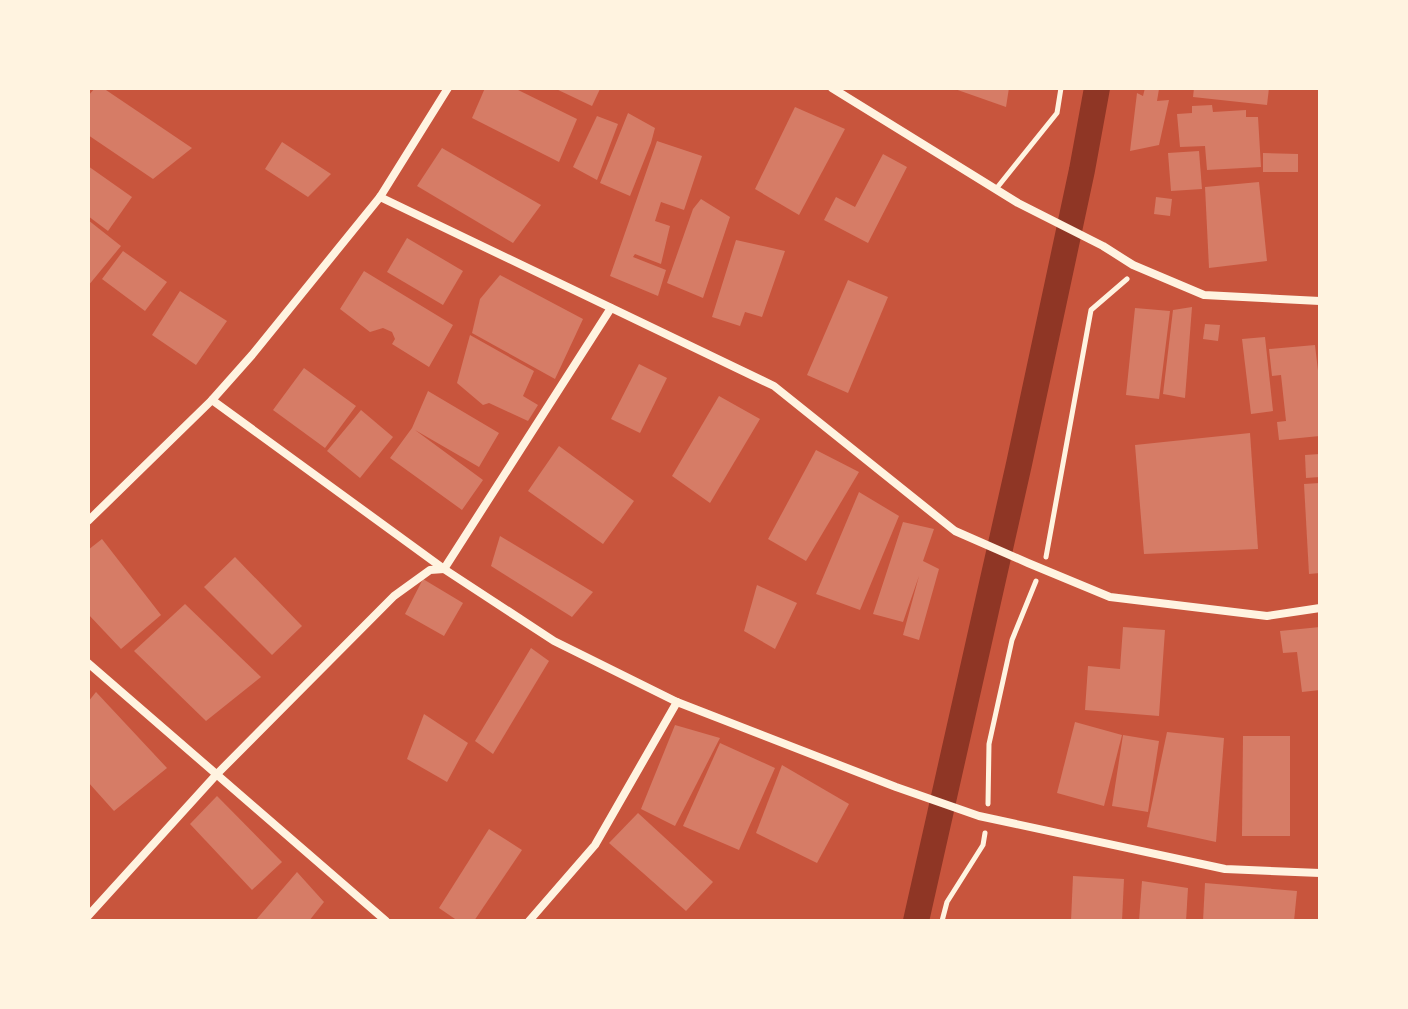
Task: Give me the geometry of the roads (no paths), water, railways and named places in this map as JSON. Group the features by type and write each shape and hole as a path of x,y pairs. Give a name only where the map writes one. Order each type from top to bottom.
{"street":[{"path":"88,521 212,400 252,355 380,197 448,88"},
{"path":"832,88 1018,203 1103,246 1133,265 1204,295 1320,301"},
{"path":"380,197 774,386 955,531 1028,563 1110,597 1267,616 1320,608"},
{"path":"444,569 611,308"},
{"path":"212,400 444,569 554,641 677,702 984,818 1225,869 1320,873"},
{"path":"88,916 216,775 394,596 430,570 444,569"},
{"path":"88,663 386,921"},
{"path":"529,921 595,845 677,702"}],"lane":[{"path":"996,189 1057,113 1061,88"}],"waterway":[{"path":"916,921 1019,464 1097,88"}]}
